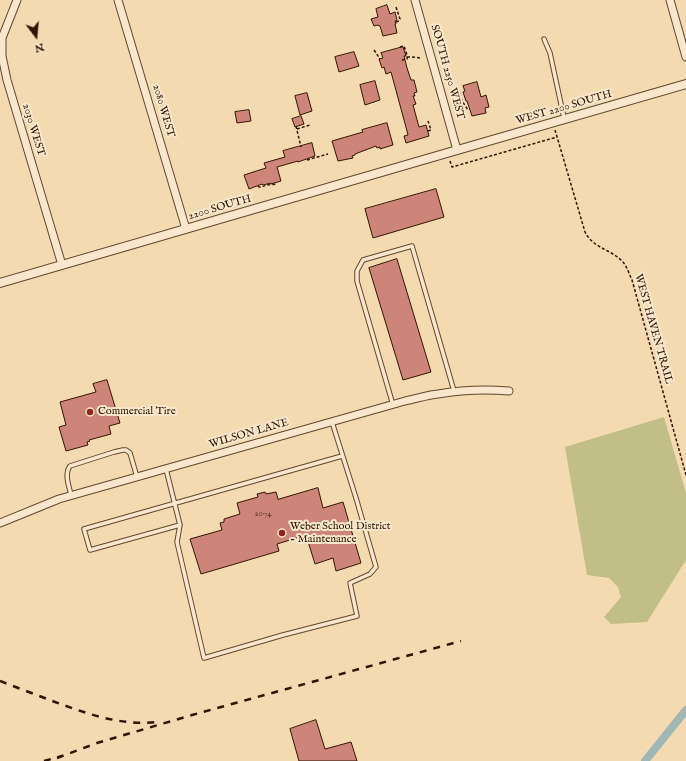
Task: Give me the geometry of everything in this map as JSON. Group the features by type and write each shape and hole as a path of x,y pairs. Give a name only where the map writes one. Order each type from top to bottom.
{"street":[{"name":"2030 WEST","path":"17,0 2,38 2,56 7,80 62,265"},
{"name":"2080 WEST","path":"118,0 186,229"},
{"name":"SOUTH 2250 WEST","path":"415,0 457,150"},
{"path":"670,0 686,57"},
{"name":"WEST 2200 SOUTH","path":"448,155 457,150 686,84"},
{"name":"2200 SOUTH","path":"0,284 186,229 448,155"},
{"name":"WILSON LANE","path":"0,522 71,496 393,405 454,391 509,391"}],"lane":[{"path":"544,39 550,53 564,119"},
{"path":"393,405 357,281 357,271 363,260 412,246 454,391"},
{"path":"166,469 180,525 177,542 204,658 282,635 357,616 350,583 370,574 376,567 332,422"},
{"path":"71,496 67,469 70,466 114,452 126,450 130,453 137,477"},
{"path":"180,525 90,550 84,529 342,456"}],"path":[{"path":"396,7 400,19 396,22"},
{"path":"400,47 404,46 407,57"},
{"path":"374,50 380,59"},
{"path":"402,60 407,57 421,58"},
{"path":"460,93 462,101 469,110"},
{"path":"428,121 431,130 428,131"},
{"path":"301,147 296,128 310,125"},
{"name":"WEST HAVEN TRAIL","path":"448,155 452,167 557,137 587,238 622,261 632,280 686,475"},
{"path":"308,160 328,154"},
{"path":"258,186 277,184"}],"shaded area":[{"path":"664,417 686,493 686,560 647,622 611,624 604,617 621,597 618,587 609,578 587,575 565,447"}],"building":[{"path":"387,5 390,14 395,12 397,20 395,21 395,24 397,33 383,36 380,26 374,26 371,19 378,17 376,9"},
{"path":"403,47 406,56 404,56 407,68 411,80 414,80 417,92 414,93 415,96 413,96 416,104 413,105 419,127 426,125 429,136 406,143 404,136 408,135 391,72 386,74 379,59 383,58 381,53"},
{"path":"354,52 359,66 339,72 335,57"},
{"path":"375,81 380,100 365,105 360,85"},
{"path":"477,82 481,97 486,95 489,107 485,108 486,113 472,116 463,92 465,91 463,86"},
{"path":"307,93 312,111 300,115 295,96"},
{"path":"249,110 251,121 237,123 235,112"},
{"path":"301,116 304,124 295,127 292,119"},
{"path":"387,123 393,145 380,149 380,147 377,148 376,146 355,154 352,156 353,158 338,161 332,141"},
{"path":"312,143 315,156 277,167 281,181 271,184 262,184 249,189 244,175 266,168 264,163 285,157 283,151"},
{"path":"436,189 444,217 373,238 365,209"},
{"path":"397,259 431,372 403,380 369,268"},
{"name":"Commercial Tire","path":"107,380 120,423 109,426 111,434 89,440 90,441 87,442 88,445 66,451 59,427 66,425 60,402 96,392 93,384"},
{"name":"Weber School District - Maintenance","path":"318,488 323,508 343,502 361,563 336,571 333,558 315,564 306,535 277,544 279,551 201,574 190,539 222,530 220,523 224,522 224,519 240,514 237,503 258,497 257,494 265,492 266,494 276,492 278,499"},
{"path":"316,720 325,749 351,742 357,761 299,761 290,729"}],"waterway":[{"path":"645,761 686,710"}],"railway":[{"path":"57,758 97,743 192,715 461,641"},
{"path":"0,681 92,715 118,721 144,723 157,722"},
{"path":"44,761 62,756"}],"place":[{"name":"Commercial Tire","path":"90,412"},
{"name":"Weber School District - Maintenance","path":"282,533"}]}
